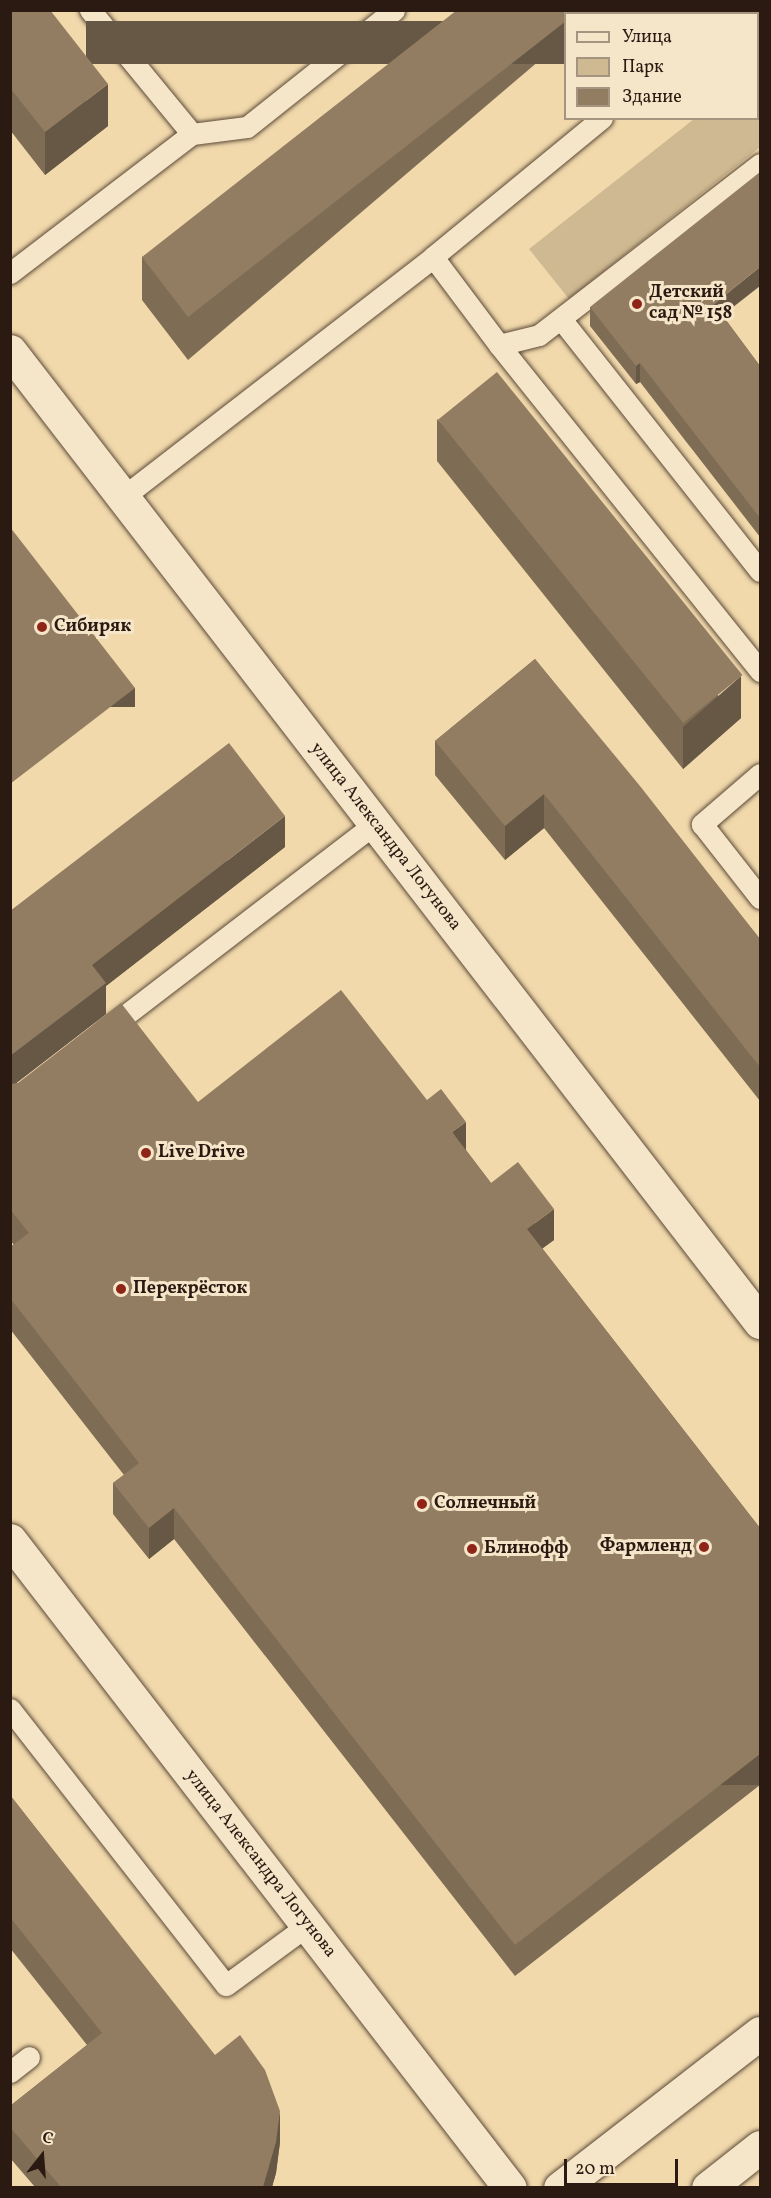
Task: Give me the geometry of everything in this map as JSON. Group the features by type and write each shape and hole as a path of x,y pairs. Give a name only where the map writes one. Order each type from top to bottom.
{"street":[{"name":"улица Александра Логунова","path":"13,361 123,497 760,1322"},
{"name":"улица Александра Логунова","path":"10,1540 510,2187"},
{"path":"560,2187 760,2033"},
{"path":"708,2187 760,2146"}],"lane":[{"path":"90,10 192,134"},
{"path":"10,273 192,134 247,127 394,10"},
{"path":"123,497 433,257 600,120"},
{"path":"499,345 539,335 760,164"},
{"path":"433,257 499,345 760,671"},
{"path":"561,319 760,571"},
{"path":"760,774 702,824 760,898"},
{"path":"93,1040 374,824"},
{"path":"10,1709 226,1985 308,1925"},
{"path":"10,2072 30,2057"}],"green space":[{"path":"759,67 760,147 569,299 529,249 693,120 759,120"}],"building":[{"path":"10,10 50,10 108,84 45,132 10,88"},
{"path":"457,10 579,10 564,12 564,23 188,317 142,257"},
{"path":"760,172 760,267 714,304 760,366 760,518 640,363 636,366 590,307"},
{"path":"497,372 742,675 683,723 438,420"},
{"name":"Сибиряк","path":"10,527 135,688 10,784"},
{"path":"535,659 640,786 760,939 760,1067 544,794 505,826 435,741"},
{"path":"229,743 285,816 92,965 106,983 10,1056 10,911"},
{"name":"Солнечный","path":"341,990 427,1100 441,1089 466,1122 452,1132 491,1183 518,1162 554,1209 527,1229 760,1528 760,1754 515,1945 174,1508 149,1528 113,1483 139,1463 10,1298 10,1247 29,1233 10,1209 10,1084 18,1083 121,1003 198,1102"},
{"path":"10,1795 215,2055 240,2035 265,2070 280,2111 276,2142 263,2187 61,2187 10,2127 10,2106 102,2033 10,1917"}],"place":[{"name":"Детский сад № 158","path":"637,304"},
{"name":"Сибиряк","path":"42,627"},
{"name":"Live Drive","path":"146,1153"},
{"name":"Перекрёсток","path":"121,1289"},
{"name":"Солнечный","path":"422,1504"},
{"name":"Фармленд","path":"704,1547"},
{"name":"Блинофф","path":"472,1549"}]}
